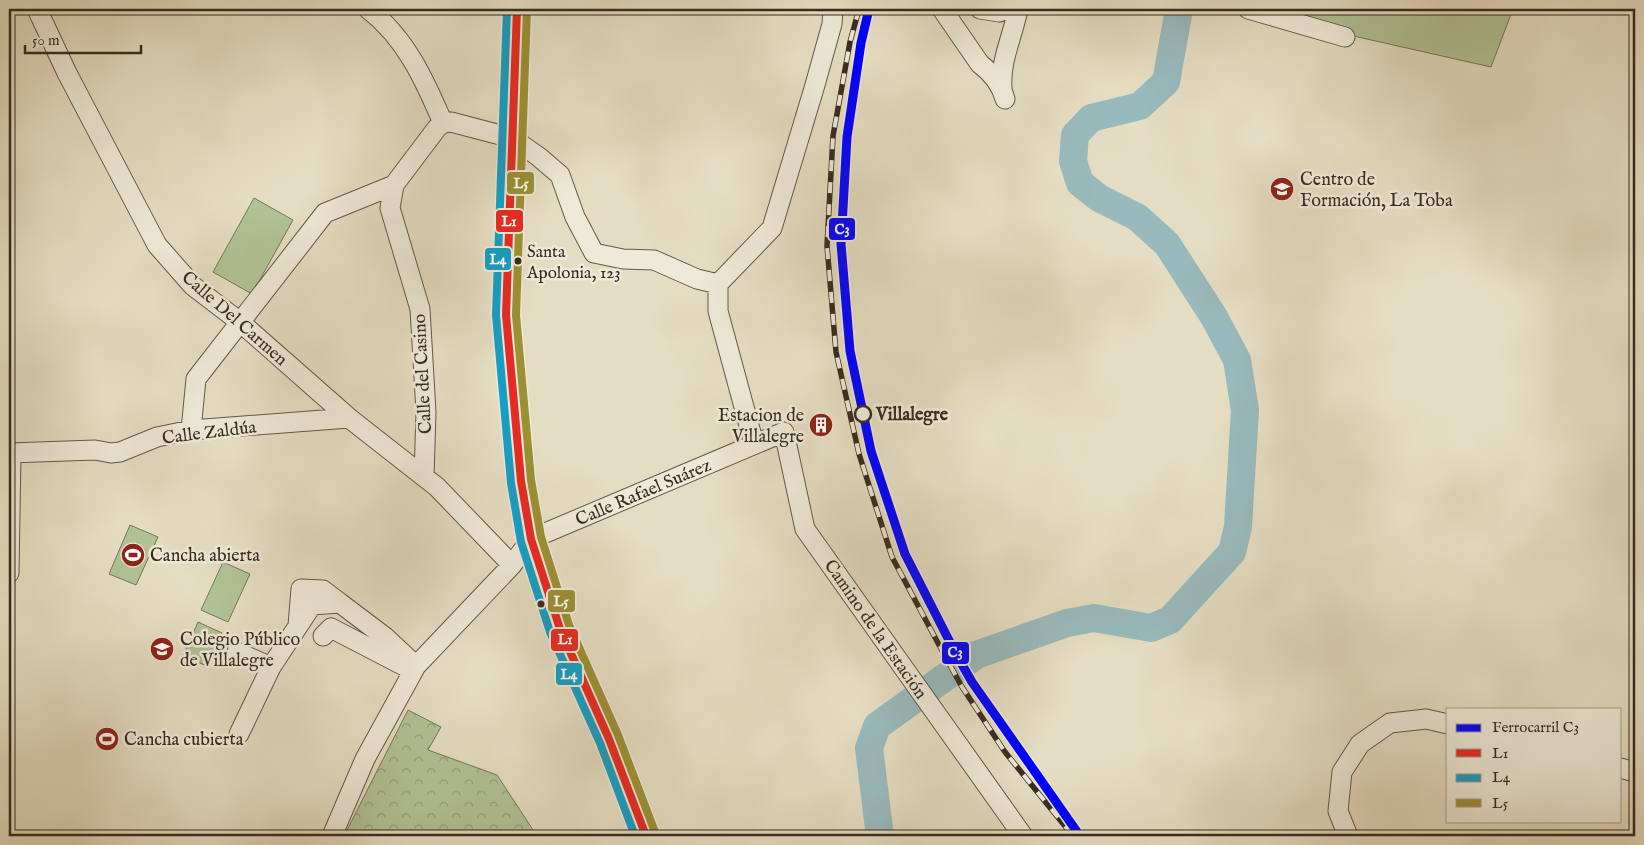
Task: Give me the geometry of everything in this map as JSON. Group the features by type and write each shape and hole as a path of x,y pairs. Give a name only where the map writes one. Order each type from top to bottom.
{"main road":[{"path":"517,9 506,315 521,481 531,539 560,629 608,739 646,836"}],"street":[{"path":"368,9 377,16 408,51 431,95 443,124"},
{"path":"754,444 718,311 718,284 772,228 832,24 833,9"},
{"path":"942,9 980,64 989,71 1003,93 1001,74 1003,62 1018,9"},
{"path":"980,9 999,12 1006,9"},
{"path":"1248,9 1345,37"},
{"name":"Calle Del Carmen","path":"41,11 67,74 157,245 193,286 240,322 349,418 436,487 512,565"},
{"path":"191,430 196,379 325,213 394,185 437,128 443,124 451,122 512,138 539,157 560,175 575,216 594,253 623,259 654,260 697,279 718,284"},
{"name":"Calle del Casino","path":"394,185 390,208 420,309 426,412 424,477"},
{"name":"Calle Zaldúa","path":"10,453 95,450 111,453 120,452 158,437 191,430 349,418"},
{"name":"Camino de la Estación","path":"754,444 784,432 805,529 1023,836"},
{"name":"Calle Rafael Suárez","path":"531,539 754,444"},
{"path":"9,573 10,453"},
{"path":"332,836 365,759 414,669 512,565 531,539"},
{"path":"239,734 271,668 312,605 340,603 385,636 414,669"},
{"path":"323,636 331,628 414,669"},
{"path":"237,652 271,668"},
{"path":"1348,836 1338,811 1342,772 1360,744 1390,723 1426,718 1446,723"},
{"path":"1622,769 1635,772"}],"green space":[{"path":"1248,9 1513,9 1491,67 1318,28"},
{"path":"254,198 293,220 252,294 213,272"},
{"name":"Cancha abierta","path":"130,525 158,537 136,585 109,574"},
{"name":"Cancha abierta","path":"223,562 250,574 228,622 201,610"},
{"path":"198,622 222,633 207,666 183,656"},
{"path":"408,710 441,727 428,750 497,775 537,836 344,836"}],"waterway":[{"path":"880,836 869,748 877,726 976,655 1067,623 1094,618 1151,628 1170,620 1232,552 1238,527 1245,410 1237,360 1214,317 1167,244 1137,217 1099,198 1080,183 1073,161 1075,135 1091,118 1140,106 1166,82 1179,9"}],"railway":[{"path":"859,9 850,42 833,136 827,246 836,352 859,454 892,557 962,687 1005,752 1073,836"}],"rail line":[{"name":"C3","path":"869,9 861,43 847,137 841,244 850,351 871,451 905,554 956,654 972,682 1080,836"}],"transit line":[{"name":"L4","path":"507,9 496,315 511,483 521,542 550,632 600,743 635,836"},
{"name":"L1","path":"517,9 506,315 521,481 531,539 560,629 609,739 646,836"},
{"name":"L5","path":"527,9 516,315 531,480 541,537 569,625 618,735 655,832"}],"place":[{"name":"Centro de Formación, La Toba","path":"1282,189"},
{"name":"Santa Apolonia, 123","path":"518,261"},
{"name":"Villalegre","path":"863,414"},
{"name":"Estacion de Villalegre","path":"821,425"},
{"name":"Cancha abierta","path":"133,555"},
{"name":"Colegio Público de Villalegre","path":"162,649"},
{"name":"Cancha cubierta","path":"107,739"}]}
